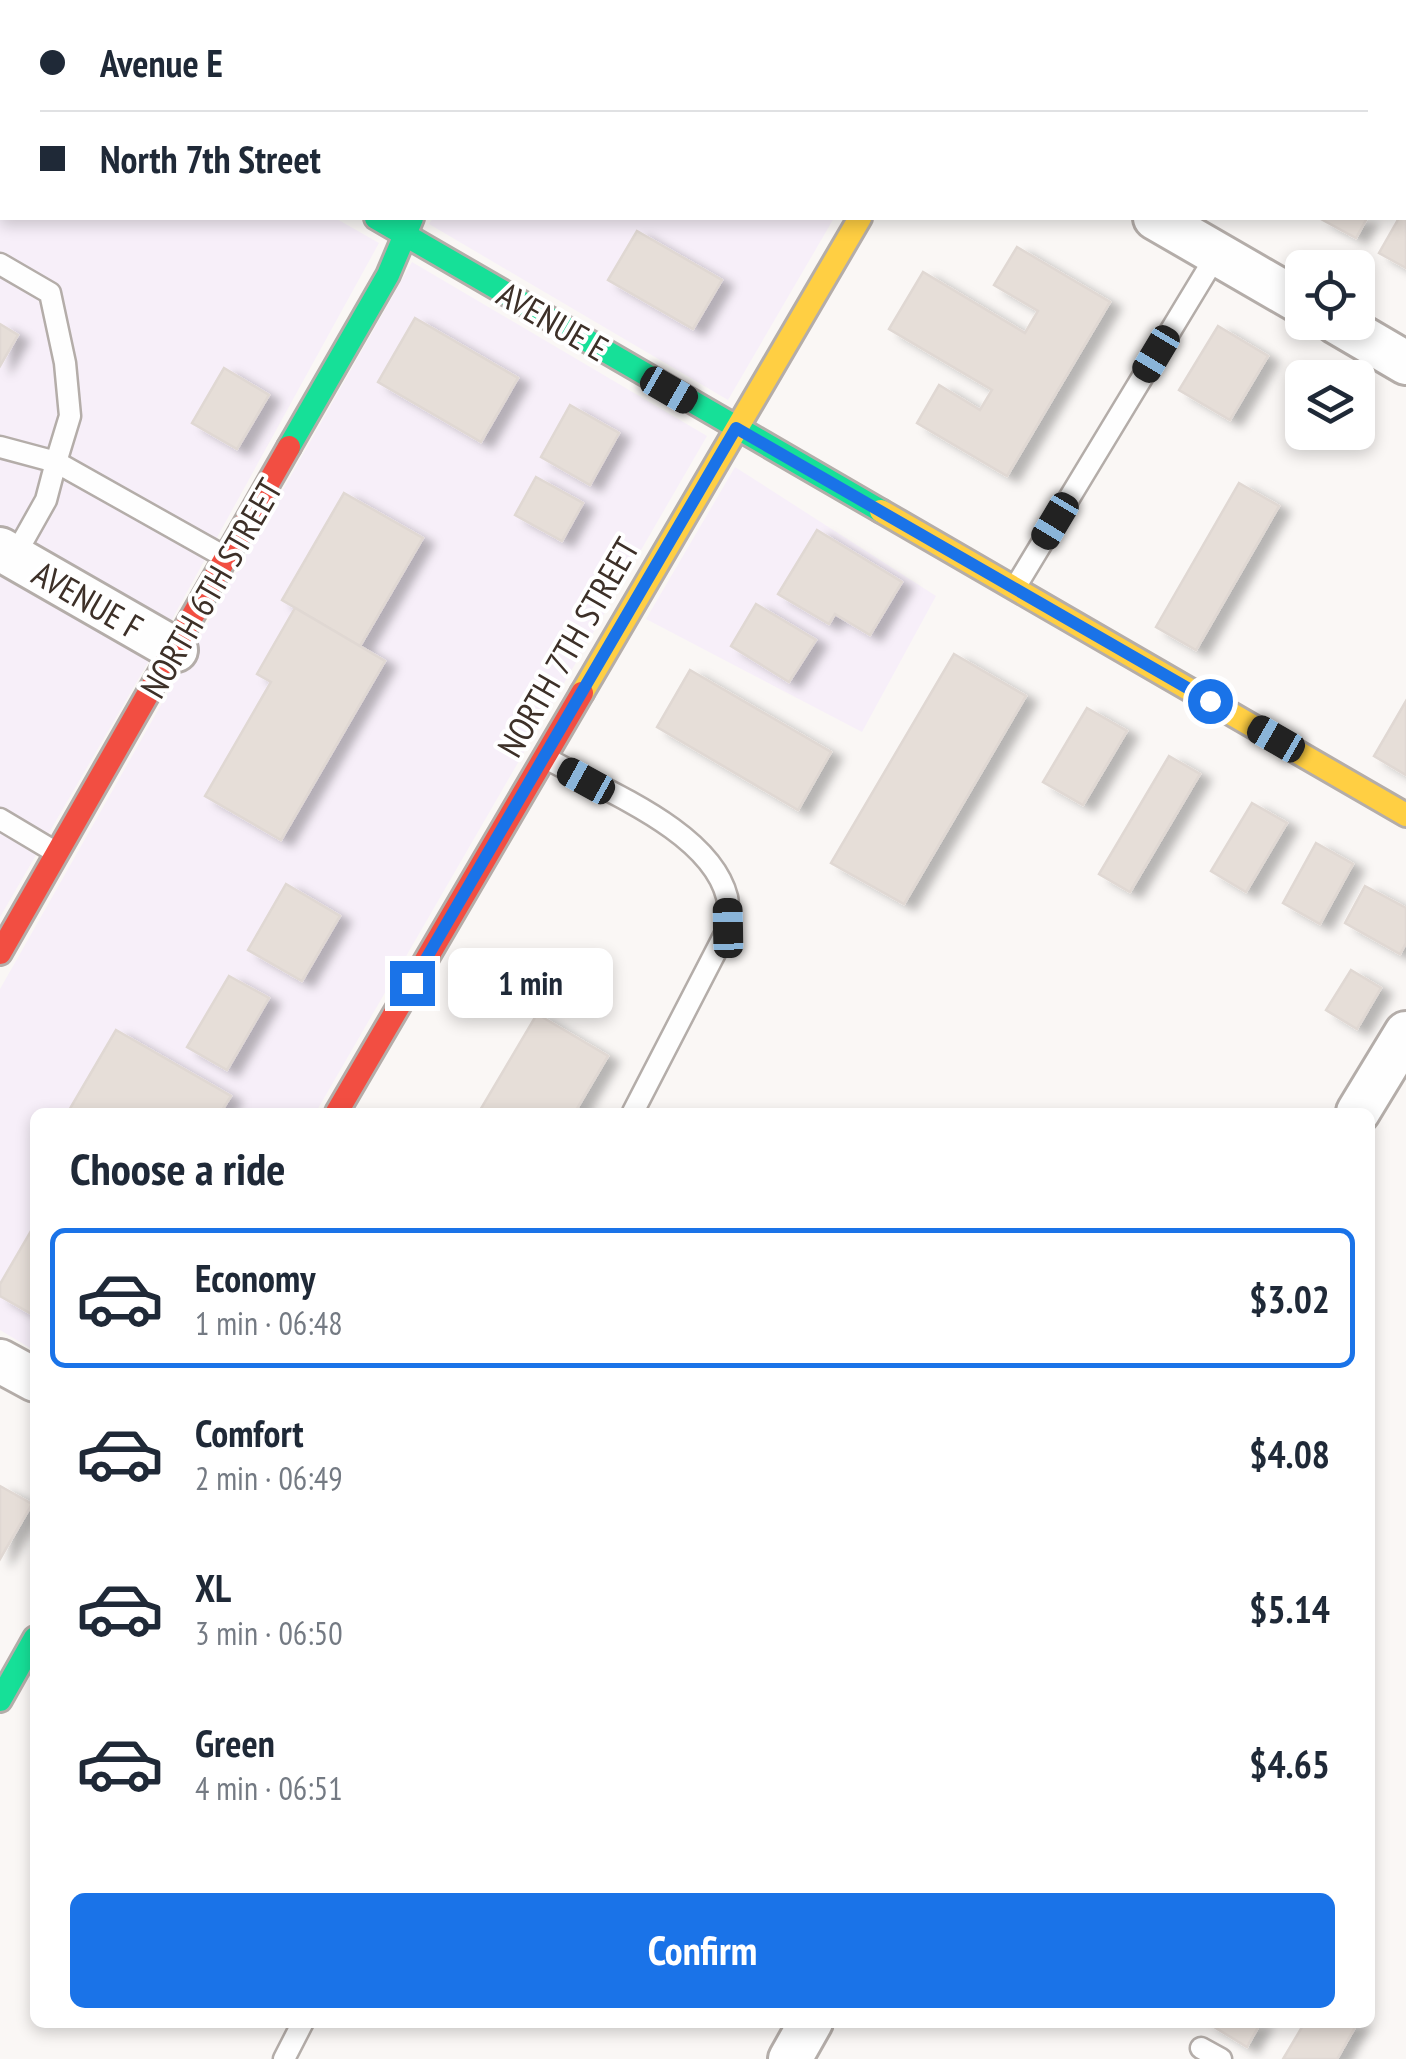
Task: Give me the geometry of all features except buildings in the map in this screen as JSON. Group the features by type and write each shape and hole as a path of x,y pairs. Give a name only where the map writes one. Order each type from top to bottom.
{"street":[{"name":"NORTH 7TH STREET","path":"339,1108 859,220"},
{"path":"1158,220 1285,293"},
{"name":"AVENUE E","path":"407,225 736,428 1406,814"},
{"name":"NORTH 6TH STREET","path":"0,954 388,275 407,225"},
{"path":"1368,340 1406,362"},
{"name":"AVENUE F","path":"7,553 176,650"},
{"path":"1360,1108 1406,1034"},
{"path":"0,1361 30,1377"},
{"path":"0,1700 30,1647"},
{"path":"790,2059 808,2028"}],"lane":[{"path":"1015,588 1217,254"},
{"path":"0,264 50,293 65,363 70,416 46,500 7,553"},
{"path":"0,446 56,462 228,559"},
{"path":"544,757 690,839 712,866 727,898 728,928 635,1108"},
{"path":"0,819 59,854"},
{"path":"284,2059 300,2028"},
{"path":"1201,2048 1221,2059"}],"shaded area":[{"path":"0,220 339,220 379,243 170,623 0,525"},
{"path":"432,220 833,220 728,400 429,224"},
{"path":"412,262 707,436 318,1108 30,1108 30,1348 0,1330 0,989"},
{"path":"735,467 936,596 862,732 646,619"},
{"path":"0,572 150,659 0,917"}],"traffic: fast":[{"path":"379,220 881,511"},
{"path":"289,447 388,275 411,220"},
{"path":"0,1700 30,1647"}],"traffic: slow":[{"path":"582,693 859,220"},
{"path":"881,511 1406,815"}],"traffic: jam":[{"path":"0,953 289,447"},
{"path":"339,1108 582,693"}],"route":[{"path":"412,983 736,428 1210,701"}]}
